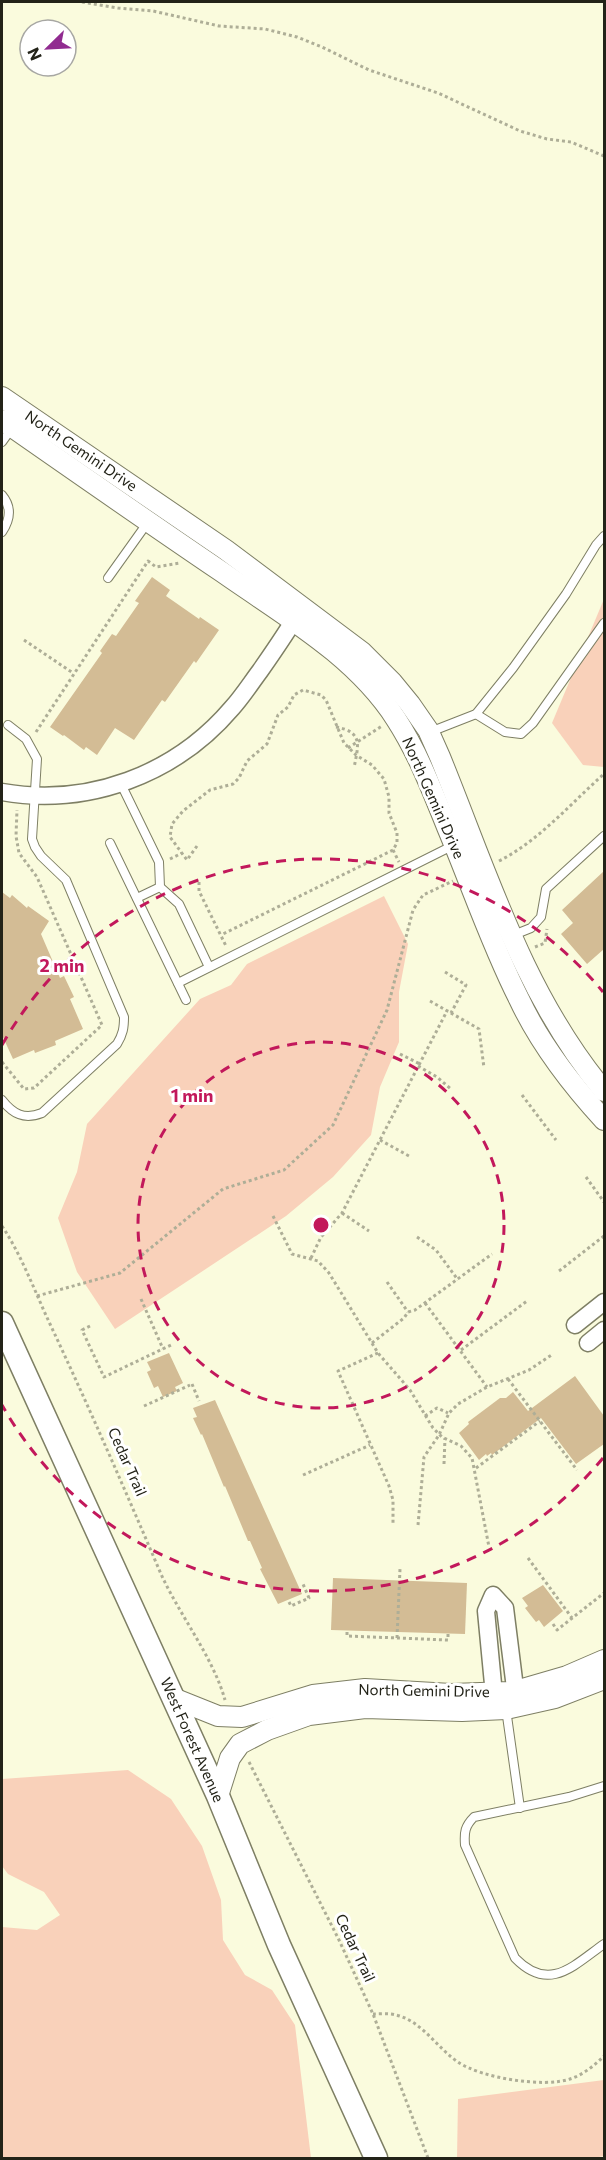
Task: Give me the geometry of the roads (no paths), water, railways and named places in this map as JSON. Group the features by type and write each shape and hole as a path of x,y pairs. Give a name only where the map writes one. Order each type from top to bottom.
{"main road":[{"name":"West Forest Avenue","path":"2,1323 218,1796 279,1945 376,2158"}],"street":[{"name":"North Gemini Drive","path":"2,397 226,550 298,614 344,659 395,717 417,755 519,1001 549,1051 584,1099 604,1120"},
{"name":"North Gemini Drive","path":"5,430 362,652 393,682 429,732 511,936 545,1007 572,1050 604,1091"},
{"path":"2,792 36,796 85,793 144,776 178,758 206,735 233,708 298,614"},
{"path":"575,1325 604,1302"},
{"path":"588,1343 604,1330"},
{"name":"North Gemini Drive","path":"173,1698 218,1716 242,1717 313,1695 365,1689 451,1694 506,1702 604,1660"},
{"name":"North Gemini Drive","path":"218,1796 230,1758 240,1744 267,1730 309,1715 365,1708 462,1711 506,1702 555,1698 604,1679"}],"lane":[{"path":"2,495 9,511 8,523 2,532"},
{"path":"108,578 148,521"},
{"path":"429,732 476,714 513,668 604,536"},
{"path":"476,714 505,732 521,734 533,723 604,623"},
{"path":"2,1100 16,1115 33,1117 42,1113 117,1044 123,1035 124,1028 124,1017 66,880 35,847 33,839 37,759 26,739 9,725"},
{"path":"121,784 159,862 160,887 179,904 209,967"},
{"path":"511,936 531,928 541,917 546,889 604,836"},
{"path":"110,843 186,1000"},
{"path":"178,983 455,845"},
{"path":"137,898 160,887"},
{"path":"506,1702 520,1808"},
{"path":"604,1786 520,1808 474,1817 467,1824 464,1832 465,1845 515,1958 526,1969 540,1975 551,1976 564,1972 604,1944"}]}
